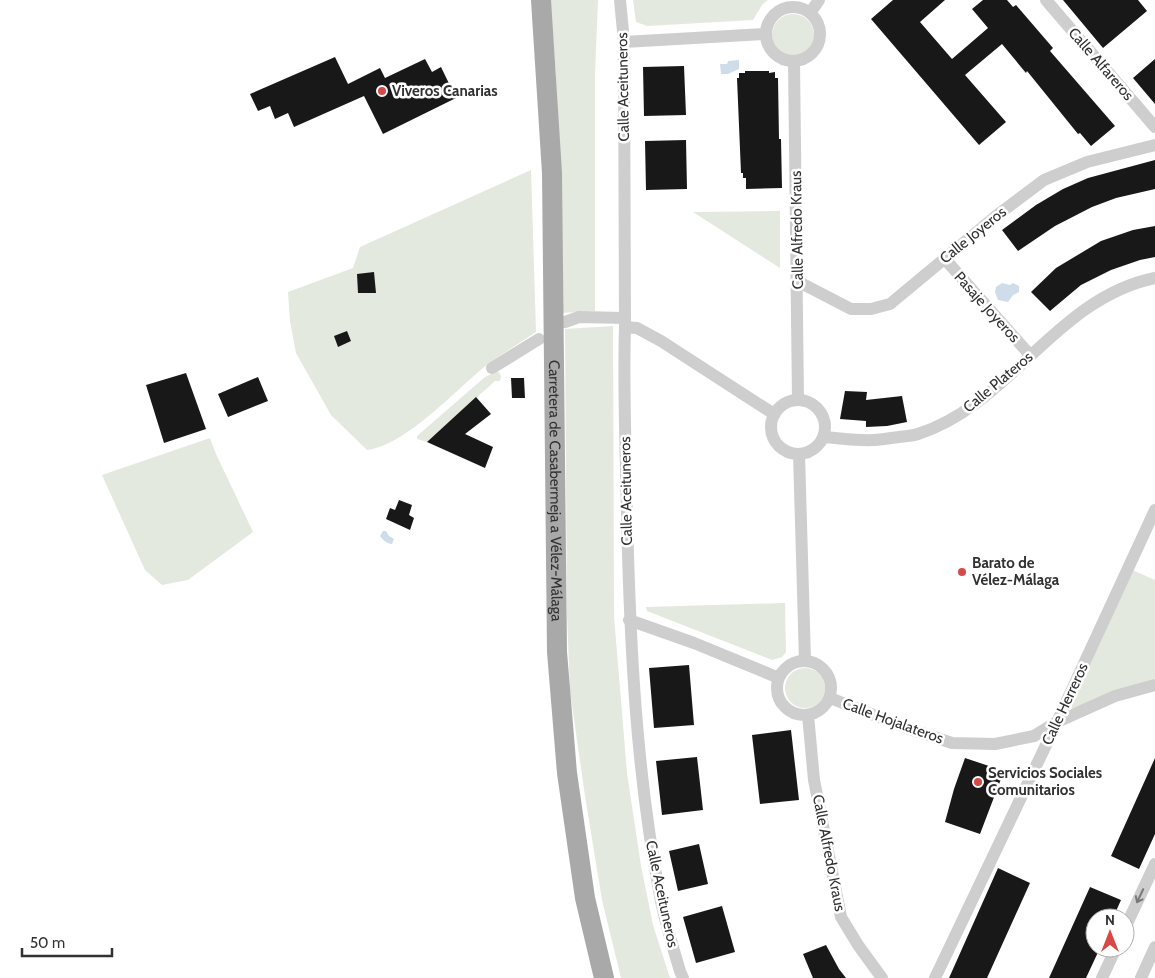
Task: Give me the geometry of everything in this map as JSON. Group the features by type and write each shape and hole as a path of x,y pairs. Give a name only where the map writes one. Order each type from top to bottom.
{"main road":[{"name":"Carretera de Casabermeja a Vélez-Málaga","path":"540,0 552,173 557,652 571,802 585,898 604,978"}],"street":[{"name":"Calle Aceituneros","path":"620,0 624,42 624,371 629,620 639,750 649,830 662,903 683,978"},
{"path":"810,13 819,0"},
{"name":"Calle Alfareros","path":"1046,0 1155,127"},
{"path":"790,3 810,13 817,22 820,32 818,42 813,51 804,58 794,60 783,59 774,54 768,45 765,34 773,16 790,3"},
{"path":"624,42 765,34"},
{"name":"Calle Alfredo Kraus","path":"794,60 798,400"},
{"name":"Calle Joyeros","path":"797,282 851,309 871,309 890,304 996,216 1044,180 1087,162 1155,145"},
{"name":"Pasaje Joyeros","path":"944,258 1030,355"},
{"name":"Calle Plateros","path":"824,437 872,440 916,435 950,421 992,390 1072,319 1096,301 1122,288 1155,278"},
{"path":"565,322 578,317 625,322 661,341 774,414"},
{"path":"492,368 539,339"},
{"path":"798,400 808,402 817,407 823,416 826,426 824,437 818,445 809,451 799,454 788,451 779,445 773,436 772,425 774,414 780,407 788,402 798,400"},
{"path":"799,454 805,661"},
{"name":"Calle Herreros","path":"935,978 1057,722 1155,510"},
{"path":"629,620 694,642 778,678"},
{"path":"805,661 815,663 824,669 830,678 832,688 830,698 818,712 808,715 797,715 787,710 780,701 777,690 778,678 789,666 805,661"},
{"name":"Calle Hojalateros","path":"830,698 906,728 952,743 994,744 1034,736 1057,722 1115,696 1155,685"},
{"name":"Calle Alfredo Kraus","path":"808,715 814,780 841,918 882,978"},
{"path":"1134,908 1155,864"},
{"path":"1141,978 1155,948"},
{"path":"1102,978 1111,958"}],"shaded area":[{"path":"550,0 598,0 595,74 595,311 561,313 556,76"},
{"path":"633,0 768,0 762,5 753,20 647,26 636,22"},
{"path":"789,14 797,14 808,20 814,35 808,50 797,56 789,56 778,50 772,39 772,31 778,20"},
{"path":"531,170 536,332 488,364 414,427 382,446 367,450 331,415 296,353 290,321 288,292 353,268 360,247"},
{"path":"780,211 780,268 693,212"},
{"path":"613,326 614,616 627,773 641,866 653,925 670,978 621,978 602,900 570,691 567,614 565,329"},
{"path":"498,371 501,376 500,381 495,381 427,442 417,439 417,436 485,377"},
{"path":"210,438 253,532 188,580 162,585 145,570 102,475"},
{"path":"1130,569 1155,580 1155,680 1067,714"},
{"path":"785,603 786,652 782,657 772,660 647,611 646,607"},
{"path":"809,668 816,671 822,677 825,688 824,696 816,705 809,708 801,708 794,705 786,696 785,684 788,677 797,669"}],"water":[{"path":"739,60 739,69 728,74 721,74 720,64"},
{"path":"1002,283 1010,285 1013,283 1019,286 1019,292 1013,295 1008,302 998,300 995,292 996,287"},
{"path":"383,531 386,531 394,539 392,544 385,542 380,536"}],"building":[{"path":"893,0 945,0 920,22 952,59 988,28 972,9 983,0 1007,0 1013,7 1016,5 1053,48 1050,51 1115,126 1091,146 1080,133 1078,134 1027,71 1026,73 1002,44 965,75 1006,122 979,145 871,19"},
{"path":"1063,0 1138,0 1147,11 1103,48"},
{"path":"335,57 348,84 380,68 385,78 425,59 432,72 441,67 456,98 383,134 364,96 294,127 288,113 275,119 270,106 258,111 250,94"},
{"path":"1155,59 1155,104 1133,78"},
{"path":"684,66 686,115 644,116 643,67"},
{"path":"745,71 775,72 775,78 778,78 782,188 746,189 746,178 743,178 743,173 741,173 737,78 739,78 739,73 745,73"},
{"path":"686,140 687,189 646,190 645,141"},
{"path":"1155,160 1155,189 1116,198 1092,207 1055,226 1018,251 1002,230 1036,205 1063,189 1088,178"},
{"path":"1155,226 1155,257 1111,270 1081,285 1050,311 1031,292 1056,268 1101,241 1133,230"},
{"path":"374,272 376,293 358,293 357,274"},
{"path":"347,331 351,341 338,347 334,336"},
{"path":"186,373 206,429 164,443 146,385"},
{"path":"258,377 268,401 228,417 218,394"},
{"path":"511,378 524,378 525,398 512,398"},
{"path":"845,391 867,392 866,400 902,396 907,422 887,426 866,427 866,421 840,419"},
{"path":"476,397 491,414 465,434 493,447 485,468 427,442"},
{"path":"399,500 412,505 409,515 414,518 410,530 386,519 390,508 395,510"},
{"path":"689,665 694,725 654,728 649,668"},
{"path":"791,730 799,800 760,804 752,735"},
{"path":"697,757 703,810 662,815 656,761"},
{"path":"965,758 1004,771 980,834 945,822"},
{"path":"1155,758 1155,834 1139,869 1111,856"},
{"path":"699,844 708,884 678,891 669,851"},
{"path":"998,868 1030,883 987,978 949,978"},
{"path":"1090,887 1121,900 1117,908 1085,908 1085,958 1095,958 1086,978 1049,978"},
{"path":"722,906 735,952 696,963 683,917"},
{"path":"826,945 846,978 813,978 803,954"}],"place":[{"name":"Viveros Canarias","path":"382,91"},
{"name":"Barato de Vélez-Málaga","path":"962,572"},
{"name":"Servicios Sociales Comunitarios","path":"978,782"}]}
